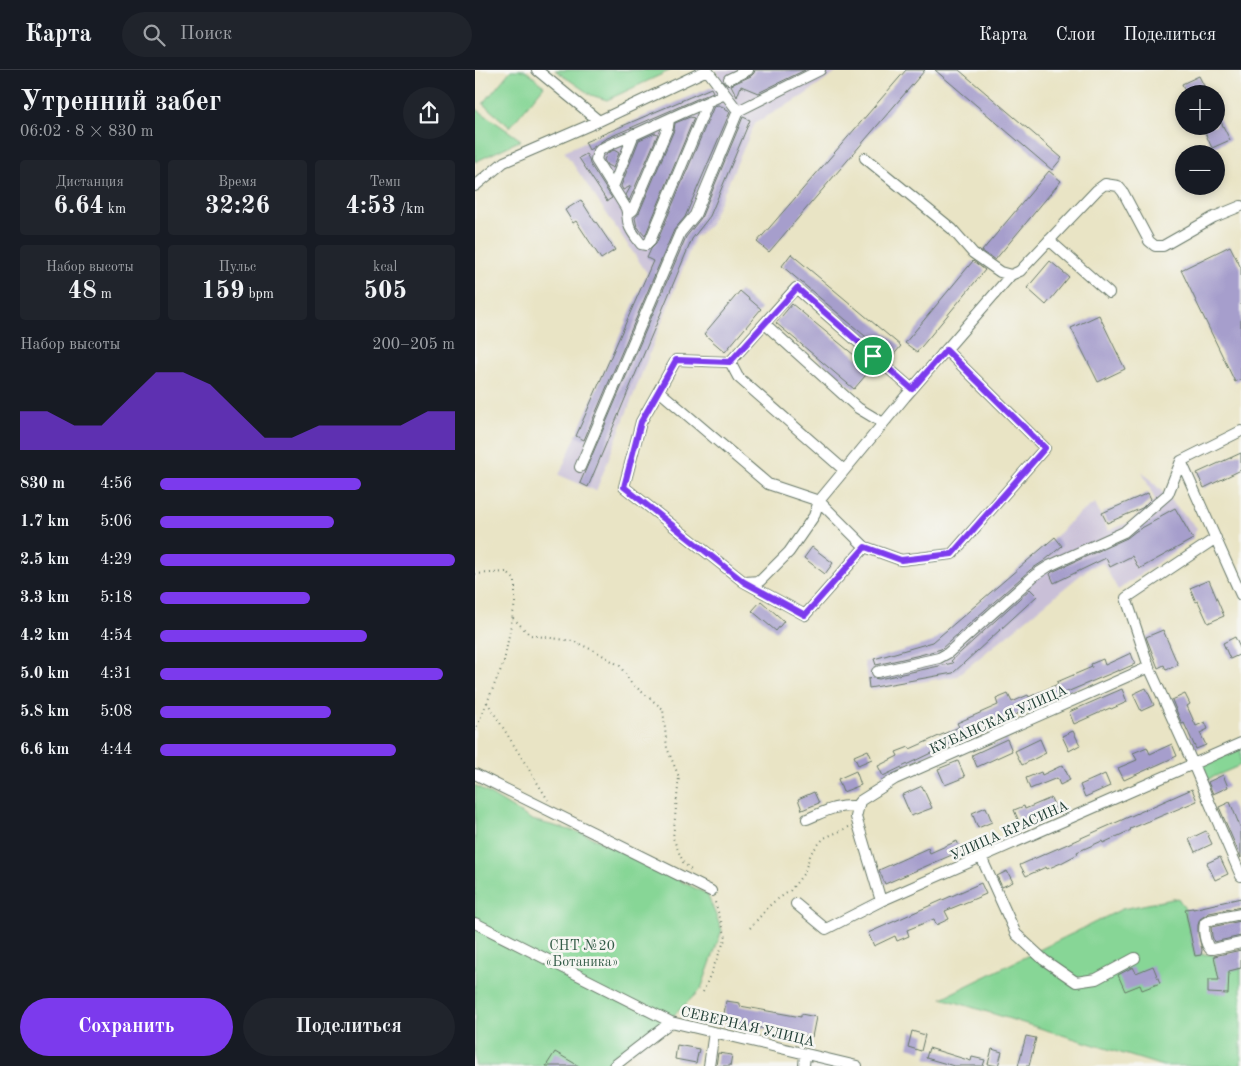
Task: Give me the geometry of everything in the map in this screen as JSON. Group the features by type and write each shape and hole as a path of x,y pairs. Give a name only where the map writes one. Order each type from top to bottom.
{"street":[{"path":"537,70 599,121"},
{"path":"475,186 504,162 599,121 707,70 738,111"},
{"path":"729,79 748,70"},
{"path":"580,467 680,233 695,215 738,111 820,70"},
{"path":"708,102 650,241 646,245 641,244 628,224 626,208 596,160 597,154 601,149 725,94"},
{"path":"628,214 633,210 668,127 669,119"},
{"path":"613,187 634,134"},
{"path":"865,158 952,229 973,253 1000,272 1011,275"},
{"path":"883,423 1011,275 1020,271 1097,190 1105,184 1118,186 1123,192 1149,241 1155,246 1163,246 1213,217 1241,206"},
{"path":"1049,240 1109,293"},
{"path":"865,547 805,615 744,582 624,487 641,422 676,360 730,362 797,288 912,389"},
{"path":"765,324 858,408 883,423"},
{"path":"744,582 760,581 789,552 814,516 819,501 946,350"},
{"path":"659,391 769,484 819,501 865,547 901,560 952,554 1045,448 946,350"},
{"path":"730,362 738,377 844,470"},
{"path":"877,672 939,658 948,653 1035,575 1049,566 1124,532 1169,494 1181,460 1241,431"},
{"path":"1181,460 1216,538 1237,573 1241,595"},
{"path":"1216,538 1126,598 1149,667 1241,876"},
{"name":"КУБАНСКАЯ УЛИЦА","path":"807,819 831,808 856,806 860,801 895,779 1149,667"},
{"name":"УЛИЦА КРАСИНА","path":"796,904 826,929 881,901 1241,743"},
{"path":"475,774 711,891"},
{"path":"860,801 857,817 858,824 881,901"},
{"path":"981,857 1016,934 1044,960 1076,982 1096,979 1135,958"},
{"path":"1241,914 1210,920 1205,923 1204,927 1207,945 1210,949 1213,950 1241,943"},
{"name":"СЕВЕРНАЯ УЛИЦА","path":"475,923 671,1022 857,1066"},
{"path":"614,1066 671,1022"},
{"path":"709,1066 714,1032"},
{"path":"803,1066 805,1054"}],"path":[{"path":"475,574 506,572 515,580 515,604 504,662 475,731"},
{"path":"513,618 530,635 573,641 599,653 620,666 631,683 663,709 667,748 679,777 673,838 683,862 690,869"},
{"path":"487,702 557,814"},
{"path":"750,928 772,903 790,891 804,873 811,853 824,838 858,824"},
{"path":"703,992 727,937 711,891"}],"shaded area":[{"path":"716,70 840,70 803,96 755,123 709,226 695,237 596,491 559,475 647,273 564,151 721,83"},
{"path":"1142,471 1197,528 1192,539 1118,590 1103,563 1089,568 957,676 871,690 864,662 933,642 1055,537 1076,516 1095,503 1108,531 1130,522 1155,500"}],"green space":[{"path":"511,70 525,70 544,86 510,127 483,104"},
{"path":"555,70 671,70 607,100 591,95"},
{"path":"475,108 521,140 475,162"},
{"path":"1241,748 1241,765 1204,781 1199,767"},
{"name":"СНТ №20 «Ботаника»","path":"475,785 532,820 585,834 707,894 722,930 701,989 663,1026 613,1066 475,1066"},
{"path":"1178,898 1185,909 1195,956 1203,954 1214,955 1218,973 1241,968 1241,1066 1163,1066 942,998 1122,909"}],"building":[{"path":"755,70 805,70 758,93 741,86 737,97 731,85 751,76"},
{"path":"906,70 925,70 769,252 757,242"},
{"path":"935,70 959,70 1062,158 1052,170"},
{"path":"1199,76 1204,85 1182,85"},
{"path":"711,88 713,92 605,139 589,150 585,142"},
{"path":"718,105 730,112 685,217 674,230 584,440 576,436 653,261 647,258 651,249 656,244 714,106"},
{"path":"690,117 694,118 645,236 637,227 635,218 639,213 674,130 675,123"},
{"path":"743,117 750,120 710,216 692,239 588,487 580,483 686,237 701,218"},
{"path":"1225,130 1230,140 1219,145 1211,145 1206,135 1225,135"},
{"path":"655,133 658,134 629,201 626,195 631,186 623,190 621,186 639,140"},
{"path":"614,150 619,153 613,168 607,165 604,160 607,153"},
{"path":"586,154 590,164 612,198 607,201 579,158"},
{"path":"1049,171 1061,181 995,260 982,251"},
{"path":"581,200 615,250 601,259 576,221 573,223 565,210"},
{"path":"1230,246 1241,268 1241,379 1235,382 1181,270"},
{"path":"791,254 901,346 891,358 782,266"},
{"path":"973,261 985,270 917,352 905,343"},
{"path":"1050,261 1069,277 1046,305 1027,288"},
{"path":"740,291 761,309 725,352 704,334"},
{"path":"792,304 871,369 854,389 776,323"},
{"path":"1099,315 1125,369 1098,382 1071,328"},
{"path":"1241,453 1241,470 1204,488 1197,473"},
{"path":"1148,493 1151,499 1142,508 1107,523 1102,513"},
{"path":"1175,508 1193,539 1139,569 1132,556 1110,567 1106,558 1054,583 1050,574 1052,572 1127,538"},
{"path":"1055,537 1062,546 1030,570 941,649 876,665 874,659 933,642"},
{"path":"812,547 833,563 825,574 804,558"},
{"path":"1209,580 1224,616 1208,623 1190,588"},
{"path":"1030,589 1037,596 953,673 869,688 868,679 879,679 953,663 951,661"},
{"path":"761,601 784,621 776,631 752,611"},
{"path":"1163,630 1178,665 1166,670 1164,665 1158,668 1146,637"},
{"path":"1235,637 1241,654 1230,659 1223,643"},
{"path":"1131,653 1135,664 1041,703 883,776 878,766 898,756 896,752 909,747 910,749 959,727 957,723 998,705 996,699 1008,694 1012,702 1028,695 1029,697 1058,684 1057,682 1092,667 1091,664 1103,659 1105,665"},
{"path":"1146,688 1154,705 1141,711 1133,694"},
{"path":"1122,689 1127,702 1074,724 1069,712"},
{"path":"1185,694 1190,704 1187,706 1196,726 1205,722 1208,729 1200,733 1206,745 1196,749 1184,723 1182,724 1172,700"},
{"path":"1073,731 1080,745 1069,751 1062,736"},
{"path":"1007,739 1012,751 977,767 972,755"},
{"path":"1040,739 1046,753 1022,765 1015,751"},
{"path":"1172,744 1177,756 1124,780 1118,768 1137,760 1133,753 1147,747 1150,754"},
{"path":"868,750 872,759 858,765 854,756"},
{"path":"958,761 965,777 945,785 938,769"},
{"path":"1063,765 1070,780 1060,785 1057,778 1030,789 1026,778 1041,772 1042,775"},
{"path":"856,771 861,785 843,792 838,779"},
{"path":"1105,774 1110,786 1085,797 1080,785"},
{"path":"1223,775 1228,787 1213,794 1208,782"},
{"path":"922,786 932,808 911,816 902,795"},
{"path":"1192,789 1197,801 1130,829 1103,843 1102,841 1077,852 1078,854 1061,863 1026,876 1020,865"},
{"path":"814,792 819,803 802,810 798,799"},
{"path":"1051,798 1056,810 1020,824 1014,810 1024,806 1025,809"},
{"path":"1230,802 1241,829 1241,858 1219,807"},
{"path":"986,807 992,822 978,828 972,813"},
{"path":"1206,831 1212,844 1195,852 1189,839"},
{"path":"957,841 961,851 885,884 879,870 928,848 930,853"},
{"path":"1220,857 1228,874 1215,880 1207,863"},
{"path":"1007,871 1013,882 1002,887 997,876"},
{"path":"981,883 986,894 945,911 949,919 936,925 934,919 907,930 909,936 897,941 895,936 874,946 868,933"},
{"path":"1241,898 1241,907 1209,913 1200,919 1198,933 1202,950 1201,955 1195,956 1185,909 1193,909"},
{"path":"1241,921 1241,936 1214,942 1211,927"},
{"path":"1241,950 1241,968 1229,971 1228,994 1208,993 1208,980 1219,980 1214,956"},
{"path":"1153,966 1160,983 1142,990 1140,985 1125,991 1118,975 1133,967 1136,973"},
{"path":"726,1001 740,1003 740,1006 801,1017 801,1014 816,1017 812,1037 723,1021"},
{"path":"912,1031 925,1035 921,1051 908,1047"},
{"path":"1026,1036 1036,1038 1029,1066 1018,1066"},
{"path":"677,1045 699,1049 696,1063 675,1059"},
{"path":"929,1048 971,1061 972,1057 985,1060 983,1066 954,1066 926,1058"},
{"path":"992,1049 1002,1052 998,1066 988,1064"},
{"path":"555,1052 579,1066 546,1066"},
{"path":"718,1053 732,1055 730,1066 716,1066"}],"route":[{"path":"797,288 873,356 912,389 946,350 1045,448 952,554 901,560 865,547 805,615 744,582 624,487 641,422 676,360 730,362 797,288"}]}
